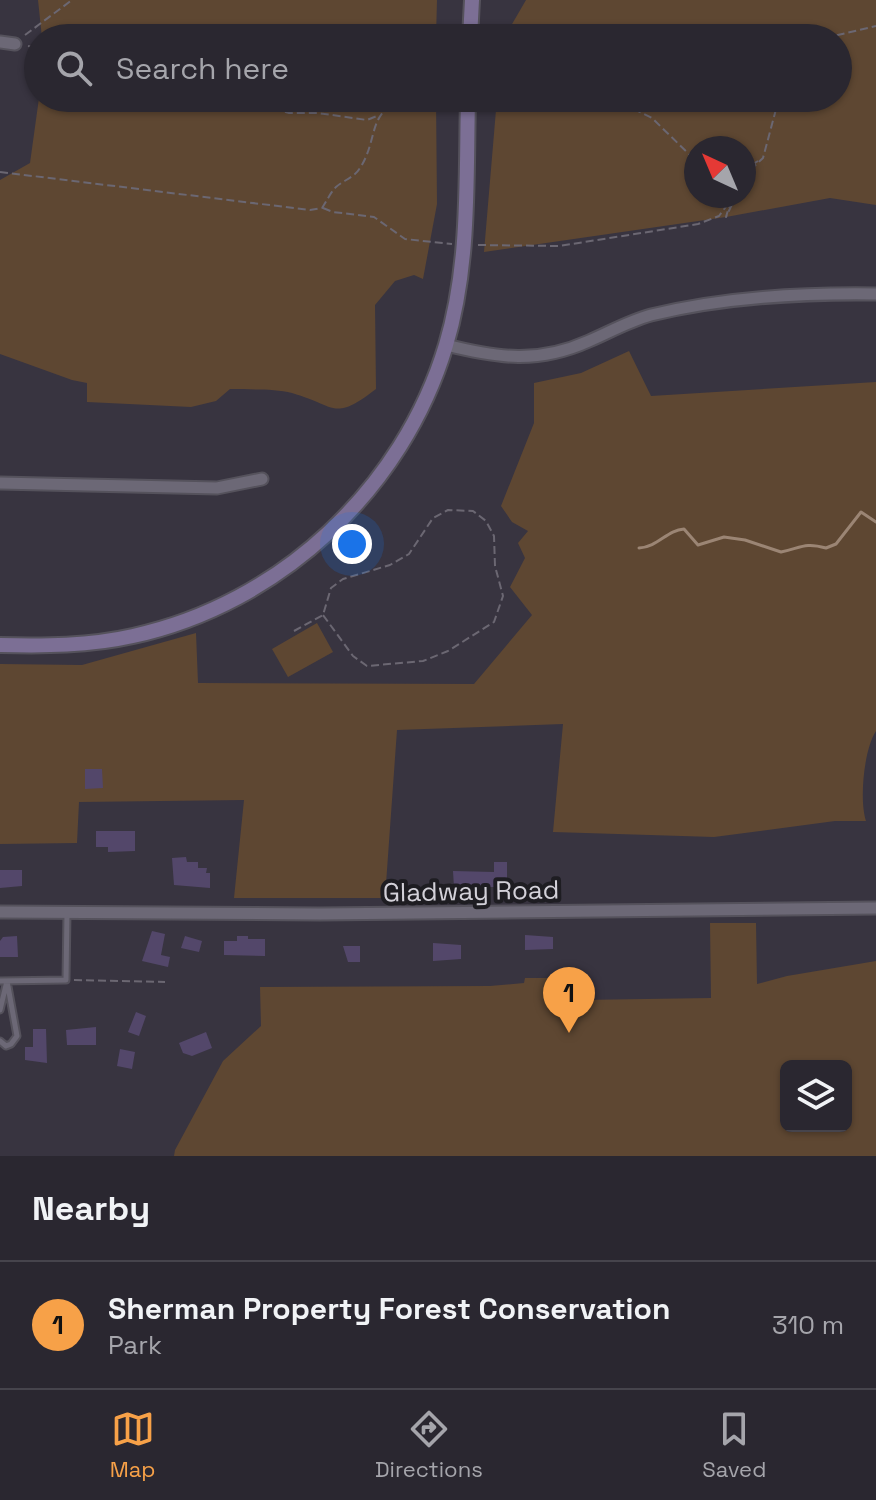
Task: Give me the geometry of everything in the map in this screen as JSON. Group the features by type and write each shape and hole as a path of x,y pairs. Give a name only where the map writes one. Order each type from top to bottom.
{"street":[{"path":"471,24 472,0"},
{"path":"0,42 15,44"},
{"path":"0,645 87,644 136,636 216,608 282,570 334,528 382,473 417,416 446,345 457,300 464,245 468,112"},
{"path":"446,345 481,354 539,358 567,350 647,316 693,306 773,296 876,294"},
{"path":"0,483 217,488 262,479"},
{"name":"Gladway Road","path":"0,912 320,914 876,908"}],"lane":[{"path":"4,981 66,980 67,912"},
{"path":"0,1010 4,981"},
{"path":"0,1041 6,1046 17,1036 4,981"}],"path":[{"path":"41,24 72,0"},
{"path":"852,32 876,26"},
{"path":"15,44 24,37"},
{"path":"286,112 367,120 382,112"},
{"path":"640,112 652,118 684,149"},
{"path":"756,165 763,158 775,112"},
{"path":"322,208 331,191 358,173 378,116"},
{"path":"756,162 763,158"},
{"path":"0,172 310,210 322,208 374,217 405,239 464,245 559,246 698,224 719,216 725,208"},
{"path":"294,631 323,615 331,588 343,579 390,565 409,554 433,518 448,510 473,511 486,521 494,536 495,566 503,596 499,613 494,622 448,651 423,661 367,666 353,656 323,615"},
{"path":"66,980 165,982"}],"shaded area":[{"path":"38,0 437,0 436,24 41,24"},
{"path":"526,0 876,0 876,205 830,198 726,217 484,252 496,112 852,112 852,24 512,24"},
{"path":"37,112 436,112 437,204 423,279 414,275 395,281 375,305 376,389 342,408 278,390 230,389 216,401 191,407 87,402 87,383 0,354 0,180 30,163"},
{"path":"629,351 651,396 876,382 876,731 868,750 864,775 866,821 835,821 714,837 553,832 563,724 397,730 385,898 234,898 244,800 79,802 77,843 0,844 0,664 82,665 196,633 198,683 474,684 532,615 510,587 525,558 518,543 528,531 512,522 501,506 534,423 534,383 581,373"},
{"path":"317,623 333,652 288,677 272,649"},
{"path":"710,923 756,923 757,984 876,961 876,1156 174,1156 223,1061 261,1026 260,987 490,986 524,983 525,978 570,978 581,1000 711,998"}],"building":[{"path":"85,769 102,769 103,788 85,789"},
{"path":"96,831 135,831 135,851 108,852 108,847 96,847"},
{"path":"186,857 187,862 198,862 198,868 207,868 210,888 174,885 172,858"},
{"path":"494,862 507,862 507,887 454,887 453,871 494,872"},
{"path":"0,870 22,870 22,886 0,888"},
{"path":"152,931 165,934 161,955 170,957 168,967 142,961"},
{"path":"525,935 553,937 553,949 525,950"},
{"path":"17,936 18,957 0,957 3,937"},
{"path":"185,936 202,941 199,952 181,948"},
{"path":"237,936 265,939 265,956 224,955 224,941 237,941"},
{"path":"433,943 461,945 461,959 433,961"},
{"path":"343,946 360,946 360,962 348,962"},
{"path":"136,1012 146,1016 139,1036 128,1032"},
{"path":"96,1027 96,1045 67,1045 66,1030"},
{"path":"33,1029 46,1029 47,1063 25,1060 25,1047 33,1047"},
{"path":"206,1032 212,1048 192,1056 183,1053 179,1043"},
{"path":"120,1049 135,1052 132,1069 117,1066"}],"waterway":[{"path":"639,548 684,529 698,545 724,537 745,540 781,552 807,546 826,548 836,544 861,512 876,522"}],"place":[{"name":"Sherman Property Forest Conservation","path":"569,1033"}]}
